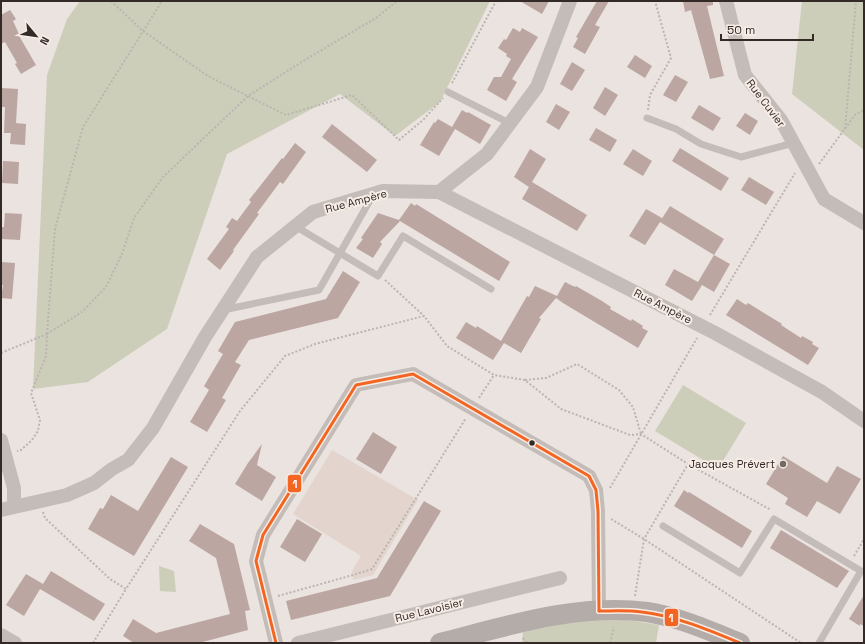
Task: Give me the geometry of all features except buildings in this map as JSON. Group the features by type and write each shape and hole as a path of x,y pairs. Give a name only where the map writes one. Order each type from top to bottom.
{"street":[{"path":"439,192 487,154 537,87 570,1"},
{"name":"Rue Cuvier","path":"726,1 745,75 781,120 824,198 864,224"},
{"name":"Rue Ampère","path":"8,508 68,495 94,483 112,469 128,460 153,428 205,337 257,257 313,212 383,191 439,192 722,336 822,392 864,421"},
{"path":"276,643 256,561 264,535 356,385 413,374 589,476 596,490 598,511 599,611"},
{"path":"1,440 14,488 8,508"},
{"name":"Rue Lavoisier","path":"298,643 560,578"},
{"path":"440,643 559,614 599,611 633,611 649,613 691,623 740,643"},
{"path":"1,635 14,643"}],"lane":[{"path":"448,92 510,123"},
{"path":"647,118 676,128 701,144 740,157 794,143"},
{"path":"223,310 319,290 374,194"},
{"path":"295,226 378,276 403,236 492,289"},
{"path":"663,526 740,573 774,519 861,571 819,643"}],"path":[{"path":"110,1 143,31 208,76 286,115 352,95 399,140 422,120 448,92 496,1"},
{"path":"5,454 21,450 32,440 38,431 40,420 31,394 46,356 54,229 83,127 162,1"},
{"path":"1,353 47,334 82,312 106,287 122,254 134,218 163,178 248,96 308,58 376,18 397,1"},
{"path":"647,118 650,95 671,58 655,1"},
{"path":"844,129 856,1"},
{"path":"811,175 855,115 864,110"},
{"path":"378,276 385,280 424,316 447,346 494,375 525,380 546,378 577,364 619,390 633,406 641,434"},
{"path":"93,643 240,412 284,356 315,344 424,316"},
{"path":"265,599 353,575 372,568 494,375"},
{"path":"525,380 562,409 630,435 641,434 688,464 771,510"},
{"path":"633,611 644,539 688,464"},
{"path":"41,501 45,518 110,579 126,589"},
{"path":"598,511 644,539 801,643"},
{"path":"859,559 854,556 864,539"}],"green space":[{"path":"80,1 490,1 440,102 395,136 340,94 227,154 167,329 88,382 33,389 47,75 67,19"},
{"path":"802,1 864,1 864,150 792,94"},
{"path":"683,385 746,423 718,469 655,431"},
{"path":"159,566 174,571 176,592 160,591"},
{"path":"589,618 622,619 659,625 656,643 522,642 523,632"}],"shaded area":[{"path":"332,450 418,500 373,575 353,580 352,571 361,556 293,514"}],"transit line":[{"name":"1","path":"276,643 256,561 263,535 356,385 413,374 589,476 596,490 598,511 599,611"},
{"name":"1","path":"599,611 637,611 655,614 680,620 740,643"}],"place":[{"name":"Jacques Prévert","path":"783,464"}]}
